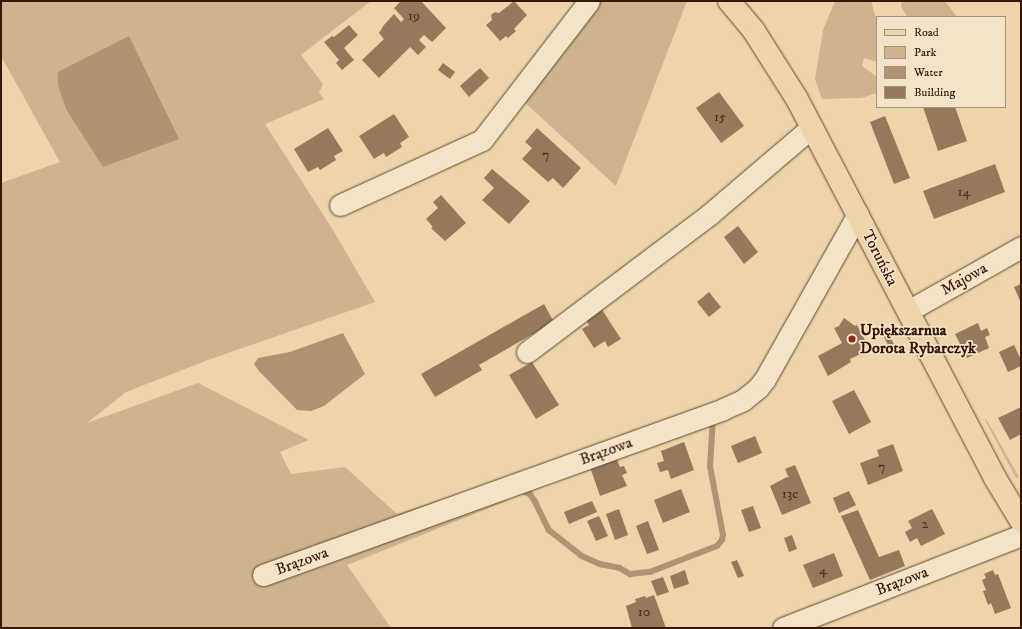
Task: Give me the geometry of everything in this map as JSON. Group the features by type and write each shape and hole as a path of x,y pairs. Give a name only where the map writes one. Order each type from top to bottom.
{"main road":[{"name":"Toruńska","path":"729,1 754,31 797,99 995,478 1021,521"}],"street":[{"path":"340,205 482,140 590,1"},
{"path":"527,352 710,214 812,127"},
{"name":"Brązowa","path":"263,575 743,400 758,388 765,379 858,214"},
{"name":"Majowa","path":"908,310 1021,247"},
{"name":"Brązowa","path":"783,628 1021,535"}],"green space":[{"path":"1,1 371,1 301,55 323,84 319,93 324,99 265,124 333,230 375,302 208,360 126,392 87,423 198,383 309,440 280,452 291,474 345,467 397,514 503,479 509,500 347,565 391,628 1,628 1,183 60,162 1,56"},
{"path":"599,1 687,1 616,186 521,99"},
{"path":"835,1 871,1 876,18 876,62 864,58 862,66 876,76 876,93 862,98 822,99 815,79 823,30"},
{"path":"902,1 945,1 956,16 906,16 901,6"},
{"path":"986,419 1019,477 1016,478 985,420"}],"water":[{"path":"129,36 179,139 103,167 66,109 58,85 58,72"},
{"path":"343,333 365,374 324,406 311,411 297,410 254,364 258,358 290,352"}],"building":[{"path":"401,1 421,1 446,28 432,42 424,35 419,40 426,47 418,55 410,47 379,78 362,60 384,39 379,33 394,14 401,22 404,19 394,8"},
{"path":"514,1 527,15 514,29 516,31 508,38 506,36 500,41 486,25 492,20 491,15 495,12 499,13"},
{"path":"349,25 358,35 344,48 354,60 342,70 336,63 339,60 324,42 332,36 334,37"},
{"path":"443,63 455,72 450,79 438,70"},
{"path":"480,68 489,78 469,97 460,86"},
{"path":"719,92 744,126 721,143 696,108"},
{"path":"923,108 955,108 967,141 938,151"},
{"path":"394,114 409,137 400,143 402,147 386,157 384,153 374,159 359,136"},
{"path":"885,116 910,178 894,184 870,122"},
{"path":"328,128 343,151 334,156 336,160 320,170 318,167 308,172 294,149"},
{"path":"537,128 581,168 563,188 553,178 548,182 522,159 532,148 525,142"},
{"path":"995,164 1005,192 934,219 923,191"},
{"path":"492,169 530,201 509,224 482,200 494,188 484,178"},
{"path":"441,195 466,223 445,241 431,228 433,227 426,219 438,208 433,202"},
{"path":"738,226 758,252 744,264 724,237"},
{"path":"1021,284 1021,303 1014,287"},
{"path":"709,292 721,307 709,317 697,302"},
{"path":"544,304 554,322 479,365 482,370 435,397 421,374"},
{"path":"599,305 621,339 608,347 605,341 594,348 582,329 589,325 583,315"},
{"path":"844,318 855,326 857,325 866,342 863,343 865,352 850,359 851,362 828,376 818,356 842,343 834,328 839,326"},
{"path":"978,323 981,331 987,328 990,335 985,337 989,348 967,358 955,334"},
{"path":"888,333 894,344 889,347 883,335"},
{"path":"1014,345 1021,360 1021,366 1008,372 999,352"},
{"path":"532,362 559,405 536,419 509,375"},
{"path":"854,390 871,422 849,434 832,401"},
{"path":"1021,407 1021,434 1010,440 998,418"},
{"path":"755,436 762,453 738,463 731,446"},
{"path":"684,442 694,470 671,479 668,470 660,472 657,463 664,461 661,451"},
{"path":"893,444 903,471 868,485 860,463 879,456 877,450"},
{"path":"616,457 620,467 624,466 627,473 622,475 627,486 600,496 590,467"},
{"path":"795,465 811,503 782,515 770,486 787,477 789,478 785,469"},
{"path":"681,489 690,512 663,523 654,500"},
{"path":"849,491 856,505 839,513 833,498"},
{"path":"592,501 597,512 569,524 564,512"},
{"path":"753,506 761,528 749,532 741,510"},
{"path":"619,509 628,535 615,540 606,514"},
{"path":"932,509 945,534 921,546 917,538 910,542 905,532 912,528 908,521"},
{"path":"858,510 879,557 899,550 905,566 870,580 841,516"},
{"path":"599,516 608,536 596,541 587,521"},
{"path":"648,521 659,550 647,554 636,526"},
{"path":"792,535 797,549 789,552 784,538"},
{"path":"834,553 843,576 813,588 803,565"},
{"path":"737,560 744,576 738,578 731,562"},
{"path":"685,570 689,584 674,589 670,576"},
{"path":"993,570 995,575 998,574 1011,608 995,614 991,603 988,605 983,591 986,590 982,580 986,578 984,574"},
{"path":"663,577 669,592 657,596 651,581"},
{"path":"654,595 666,628 632,628 626,606 636,602 635,599 645,596 646,598"}],"waterway":[{"path":"519,490 530,494 549,530 582,556 600,564 620,568 630,574 650,572 717,546 722,540 723,535 710,467 713,418"}],"place":[{"name":"Upiększarnua Dorota Rybarczyk","path":"852,339"}]}
